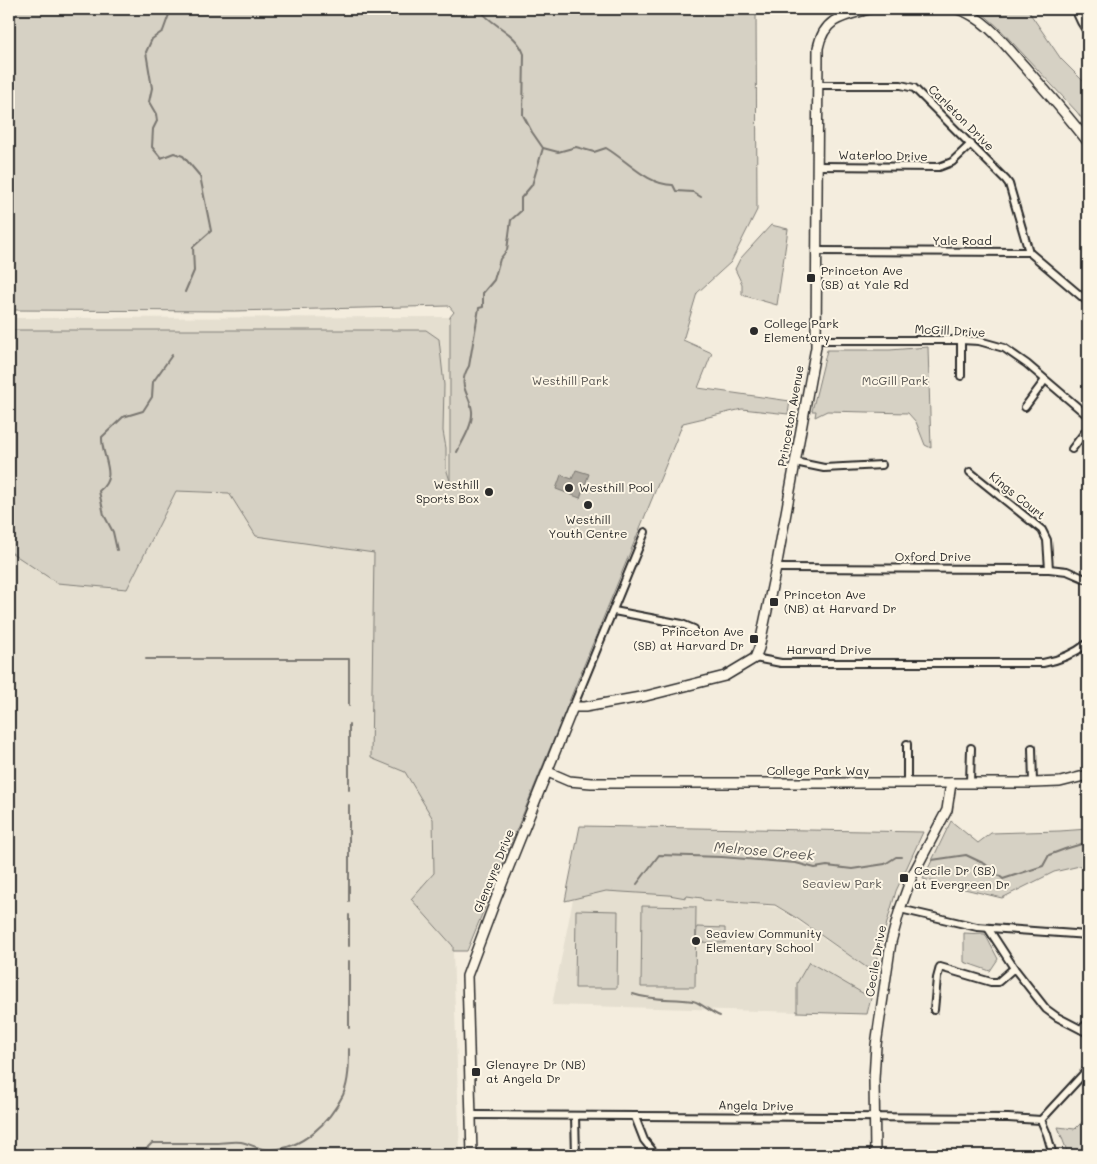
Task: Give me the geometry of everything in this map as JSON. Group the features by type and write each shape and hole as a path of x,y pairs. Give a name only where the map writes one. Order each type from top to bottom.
{"street":[{"name":"Princeton Avenue","path":"755,658 759,648 776,568 816,340 818,48 821,36 827,27 844,15 869,9"},
{"path":"958,9 973,16 994,34 1064,111 1088,142"},
{"path":"1074,9 1088,33"},
{"name":"Carleton Drive","path":"817,85 910,86 917,90 1009,184 1029,252"},
{"name":"Waterloo Drive","path":"817,166 940,168 952,162 971,144"},
{"name":"Yale Road","path":"817,251 1029,252"},
{"path":"1029,252 1088,302"},
{"name":"McGill Drive","path":"816,340 979,341 1004,348 1088,416"},
{"path":"961,340 961,376"},
{"path":"1025,407 1045,380"},
{"path":"1072,449 1088,428"},
{"path":"795,462 824,468 882,464"},
{"name":"Kings Court","path":"970,472 1045,534 1049,546 1049,569"},
{"name":"Glenayre Drive","path":"472,1155 467,976 497,896 645,532"},
{"name":"Oxford Drive","path":"776,568 1049,569 1067,571 1088,580"},
{"path":"614,610 682,624 694,629"},
{"name":"Harvard Drive","path":"755,658 781,663 1043,663 1061,660 1088,643"},
{"path":"573,707 585,707 646,696 725,676 755,658"},
{"path":"907,744 907,783"},
{"path":"970,783 971,748"},
{"path":"1032,748 1032,784"},
{"name":"College Park Way","path":"548,772 569,781 591,783 1032,784 1060,782 1088,775"},
{"name":"Cecile Drive","path":"875,1155 874,1066 888,957 900,908 918,861 947,810 950,784"},
{"path":"900,908 977,927 1088,935"},
{"path":"988,928 1014,968 1046,1009 1088,1033"},
{"path":"934,1010 940,967 991,982 998,982 1014,968"},
{"path":"1081,1029 1088,1022"},
{"path":"1053,1155 1047,1134 1040,1120 1088,1069"},
{"name":"Angela Drive","path":"470,1115 1008,1118 1040,1120"},
{"path":"575,1116 576,1155"},
{"path":"635,1117 644,1140 656,1155"}],"shaded area":[{"path":"450,317 453,951 460,1155 9,1155 9,318"},
{"path":"576,470 589,474 580,498 556,489 561,475 572,479"},
{"name":"Seaview Community Elementary School","path":"578,874 778,908 878,975 867,1014 552,1005"}],"green space":[{"name":"Westhill Park","path":"9,9 756,9 757,210 731,262 697,293 683,340 712,353 698,388 790,401 788,414 742,409 683,423 467,951 453,951 453,946 411,899 434,873 433,819 405,772 371,758 374,553 256,536 229,493 176,491 127,589 57,583 9,551 9,330 426,330 439,339 444,385 443,431 446,448 446,468 450,481 450,317 454,312 449,306 234,311 9,310"},
{"path":"976,9 1027,9 1061,59 1088,86 1088,127 1077,112 998,27"},
{"path":"771,225 788,229 777,305 742,295 742,284 735,269 740,259"},
{"name":"McGill Park","path":"928,347 931,448 925,445 916,422 908,413 827,411 815,417 816,411 812,411 827,350 890,350"},
{"path":"951,821 978,843 991,833 1088,829 1088,864 1054,872 1002,898 923,879"},
{"name":"Seaview Park","path":"580,826 923,832 896,891 873,972 775,905 703,900 702,898 687,896 686,898 669,895 606,891 565,901"},
{"path":"642,906 696,907 695,987 641,987"},
{"path":"576,910 618,911 617,988 575,988"},
{"path":"697,927 725,928 725,943 696,942"},
{"path":"964,933 985,934 998,959 990,971 964,962"},
{"path":"809,962 871,998 867,1014 797,1012 797,983"},
{"path":"1088,1116 1088,1155 1070,1155 1058,1127 1075,1129"}],"waterway":[{"path":"171,9 163,31 152,39 146,52 152,88 149,102 156,114 157,121 153,129 152,147 161,158 174,153 183,156 200,176 211,231 193,247 194,271 185,292"},
{"path":"479,9 516,40 524,54 523,115 543,148 558,152 576,147 594,152 606,148 646,177 664,184 673,185 676,191 693,192 701,197"},
{"path":"457,452 467,432 472,416 464,379 469,366 479,308 483,307 483,293 494,280 500,259 507,250 511,220 521,211 521,198 532,185 543,148"},
{"path":"117,550 113,532 104,515 99,491 108,479 108,466 102,437 123,417 143,411 152,397 153,382 172,355"},
{"path":"146,659 349,659 349,706"},
{"path":"349,724 349,790"},
{"path":"349,805 349,901"},
{"name":"Melrose Creek","path":"932,860 966,855 985,864 1003,879 1043,866 1049,855 1085,843 1088,844"},
{"name":"Melrose Creek","path":"637,884 659,855 722,857 796,863 815,868 827,866 852,869 885,864 896,857 901,857"},
{"path":"349,915 349,946"},
{"path":"349,961 349,1028"},
{"path":"633,994 693,1001 720,1016"},
{"path":"146,1151 152,1143 238,1142 270,1150 293,1145 303,1140 322,1124 343,1095 349,1066 349,1049"}],"place":[{"name":"Princeton Ave (SB) at Yale Rd","path":"811,278"},
{"name":"College Park Elementary","path":"754,331"},
{"name":"Westhill Pool","path":"569,488"},
{"name":"Westhill Sports Box","path":"489,492"},
{"name":"Westhill Youth Centre","path":"588,505"},
{"name":"Princeton Ave (NB) at Harvard Dr","path":"774,602"},
{"name":"Princeton Ave (SB) at Harvard Dr","path":"754,639"},
{"name":"Cecile Dr (SB) at Evergreen Dr","path":"904,878"},
{"name":"Seaview Community Elementary School","path":"696,941"},
{"name":"Glenayre Dr (NB) at Angela Dr","path":"476,1072"}]}
